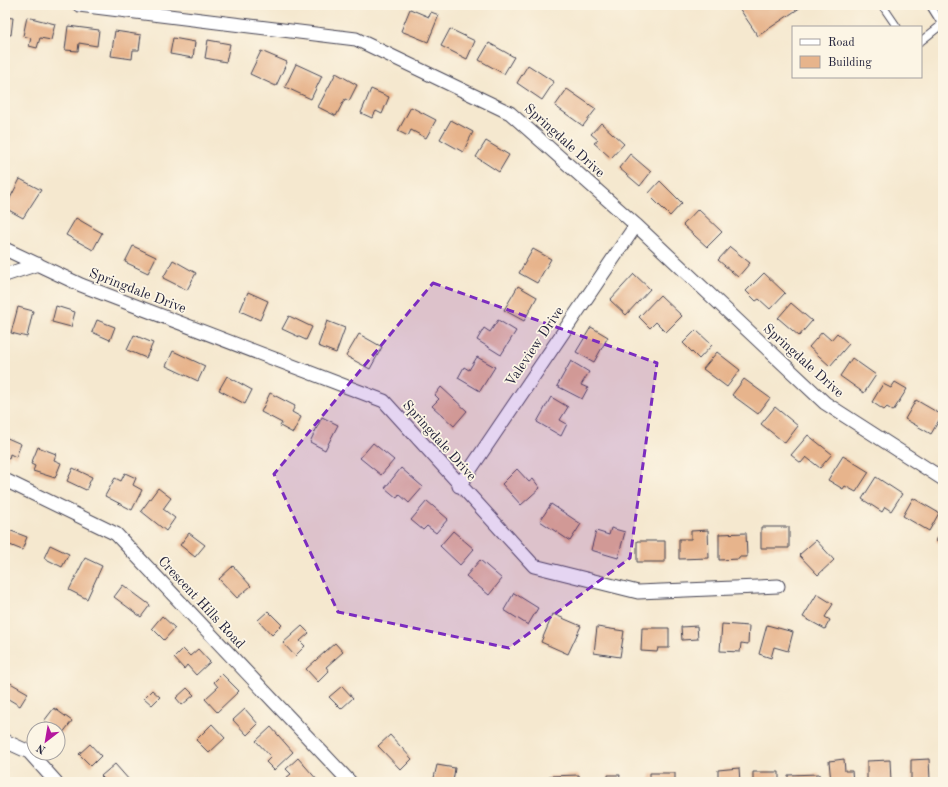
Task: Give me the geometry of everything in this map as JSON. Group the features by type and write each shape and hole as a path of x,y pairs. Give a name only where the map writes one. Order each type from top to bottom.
{"street":[{"name":"Springdale Drive","path":"79,5 356,39 510,113 636,225 825,404 943,479"},
{"name":"Valeview Drive","path":"459,486 636,225"},
{"name":"Springdale Drive","path":"5,249 81,285 384,401 459,486 534,566 638,592 778,586"},
{"path":"5,275 38,264"},
{"name":"Crescent Hills Road","path":"5,480 116,534 350,782"},
{"path":"5,741 29,752 56,782"}],"lane":[{"path":"882,5 896,26"},
{"path":"922,40 940,26 940,21 930,5"}],"highlighted area":[{"path":"433,283 657,363 630,558 509,648 338,612 274,474"}],"building":[{"path":"737,5 804,5 758,36"},
{"path":"410,9 429,17 431,12 439,15 428,42 401,31"},
{"path":"5,17 13,18 11,35 5,34"},
{"path":"27,17 55,24 51,40 40,38 37,48 29,46 31,38 23,36"},
{"path":"68,26 99,30 97,46 79,43 78,51 65,50"},
{"path":"450,29 475,41 467,59 441,46"},
{"path":"115,31 141,35 139,50 133,50 132,59 111,56"},
{"path":"173,38 195,42 193,58 170,54"},
{"path":"208,40 230,44 226,62 205,58"},
{"path":"489,43 514,57 504,74 479,60"},
{"path":"261,51 287,62 276,86 250,74"},
{"path":"296,64 322,76 311,99 285,87"},
{"path":"528,65 554,82 542,100 517,83"},
{"path":"336,73 357,85 349,101 345,99 336,116 318,107"},
{"path":"371,89 389,97 382,114 376,111 372,118 361,113"},
{"path":"567,89 596,109 583,126 555,106"},
{"path":"411,107 436,120 426,138 411,130 408,136 398,131"},
{"path":"451,120 473,132 463,152 440,139"},
{"path":"601,123 624,144 611,158 594,143 598,140 591,134"},
{"path":"486,141 509,155 499,172 476,157"},
{"path":"630,154 651,172 640,186 619,168"},
{"path":"20,179 41,190 23,218 5,208"},
{"path":"660,181 682,203 670,216 648,194"},
{"path":"698,209 722,232 707,247 683,225"},
{"path":"76,218 102,233 93,250 66,235"},
{"path":"133,246 156,257 148,273 125,262"},
{"path":"730,247 750,263 738,277 718,260"},
{"path":"533,249 551,259 537,283 519,273"},
{"path":"173,260 196,273 187,290 163,278"},
{"path":"764,273 785,293 770,309 759,299 756,301 746,291"},
{"path":"634,274 650,289 626,315 610,300"},
{"path":"518,286 537,297 524,321 504,310"},
{"path":"248,292 268,301 260,320 240,311"},
{"path":"660,295 682,316 666,332 656,322 650,328 639,317"},
{"path":"791,303 812,321 799,336 778,318"},
{"path":"56,306 75,312 71,327 52,322"},
{"path":"18,307 33,311 27,337 11,333"},
{"path":"289,316 312,327 306,340 282,329"},
{"path":"97,320 115,327 110,340 92,332"},
{"path":"498,320 516,331 501,355 477,340 484,328 490,332"},
{"path":"327,321 345,328 336,353 318,346"},
{"path":"591,327 608,337 594,362 576,352"},
{"path":"696,330 712,345 699,359 683,343"},
{"path":"822,332 831,340 837,333 849,344 830,366 809,347"},
{"path":"359,334 382,347 370,369 346,356"},
{"path":"134,335 153,343 146,358 127,350"},
{"path":"173,351 205,366 198,381 166,366"},
{"path":"717,352 740,370 727,387 703,369"},
{"path":"477,357 495,367 480,391 458,378 464,367 469,370"},
{"path":"852,358 876,375 864,393 840,376"},
{"path":"571,361 589,372 581,385 588,388 582,399 557,386"},
{"path":"227,376 252,390 245,404 219,390"},
{"path":"744,379 770,398 758,414 732,395"},
{"path":"895,382 907,389 893,411 887,407 884,410 872,402 883,384 891,388"},
{"path":"441,387 467,411 454,426 432,406 439,399 435,395"},
{"path":"270,393 295,406 292,412 301,417 293,433 280,426 282,423 261,412"},
{"path":"551,397 568,407 560,420 567,424 561,436 537,422"},
{"path":"916,400 942,415 931,434 905,419"},
{"path":"775,407 798,426 785,443 761,424"},
{"path":"322,417 338,425 325,450 310,442"},
{"path":"808,435 832,454 820,468 806,457 801,463 791,455"},
{"path":"5,437 21,444 16,457 10,454 9,459 5,457"},
{"path":"373,443 394,460 381,475 360,458"},
{"path":"38,447 56,454 54,460 61,463 55,478 33,471 35,466 31,464"},
{"path":"843,456 869,472 856,492 845,486 843,489 828,480"},
{"path":"73,468 92,477 86,490 67,481"},
{"path":"401,468 423,487 409,503 399,494 397,498 385,488"},
{"path":"517,469 529,482 533,479 540,488 521,505 502,484"},
{"path":"125,473 136,478 133,485 142,490 132,510 105,496 115,478 121,481"},
{"path":"876,477 902,494 891,511 885,507 882,512 862,499"},
{"path":"158,488 171,498 163,509 175,518 166,531 141,511"},
{"path":"913,498 939,513 929,531 903,516"},
{"path":"427,501 448,519 436,533 427,526 423,530 411,520"},
{"path":"551,504 581,524 570,541 540,521"},
{"path":"761,527 789,527 789,548 761,548"},
{"path":"943,527 943,545 936,541"},
{"path":"611,528 625,532 618,558 591,550 596,531 609,535"},
{"path":"6,529 27,537 22,550 5,543"},
{"path":"708,530 709,558 679,559 679,539 691,539 691,531"},
{"path":"453,531 474,549 460,565 440,546"},
{"path":"189,533 205,545 195,557 180,545"},
{"path":"746,533 747,557 719,560 719,534"},
{"path":"816,540 834,560 818,575 799,555"},
{"path":"637,541 665,541 665,562 637,562"},
{"path":"50,545 69,554 62,567 44,558"},
{"path":"85,558 102,566 87,599 69,590"},
{"path":"480,560 502,579 489,595 466,576"},
{"path":"233,566 251,586 237,598 219,579"},
{"path":"123,585 150,605 141,617 114,597"},
{"path":"514,593 538,608 528,625 504,610"},
{"path":"817,594 833,604 825,617 830,620 825,629 803,617"},
{"path":"268,611 282,625 272,635 258,620"},
{"path":"553,614 581,626 568,654 541,642"},
{"path":"162,616 175,628 164,640 152,628"},
{"path":"722,624 749,626 748,644 741,643 740,652 720,651"},
{"path":"767,625 793,632 788,651 774,647 771,658 759,654"},
{"path":"302,626 309,633 300,641 305,646 295,656 283,643"},
{"path":"697,626 698,639 682,640 681,627"},
{"path":"597,627 624,631 620,657 594,653"},
{"path":"642,628 669,628 669,648 658,648 657,652 641,651"},
{"path":"335,643 343,652 326,667 329,671 318,682 306,669"},
{"path":"183,649 190,656 198,649 210,662 196,675 187,665 184,669 174,658"},
{"path":"222,674 239,691 217,712 205,699 218,687 214,682"},
{"path":"5,680 28,693 20,706 5,697"},
{"path":"342,686 353,698 341,709 329,697"},
{"path":"187,688 194,695 182,705 176,698"},
{"path":"152,690 160,697 152,705 144,698"},
{"path":"54,708 72,721 66,729 66,721 44,721"},
{"path":"245,709 258,724 247,735 233,720"},
{"path":"212,724 225,738 209,753 196,740"},
{"path":"271,727 293,752 274,770 266,762 271,757 256,741"},
{"path":"390,735 412,759 401,770 378,746"},
{"path":"90,744 101,756 91,766 79,754"},
{"path":"298,758 319,782 281,782 291,774 286,769"},
{"path":"844,759 845,771 852,771 853,782 831,782 829,761"},
{"path":"929,759 930,780 911,781 911,760"},
{"path":"890,760 891,782 867,782 867,761"},
{"path":"115,764 130,781 107,782 101,776"},
{"path":"437,765 455,768 453,782 433,782"},
{"path":"739,768 740,782 718,782 718,770"},
{"path":"753,772 779,772 779,782 753,782"},
{"path":"650,773 675,773 675,782 650,782"},
{"path":"819,774 820,782 788,782 788,775"},
{"path":"579,775 580,782 549,782 549,776"},
{"path":"608,775 620,775 619,782 599,782 599,780 608,780"}]}
